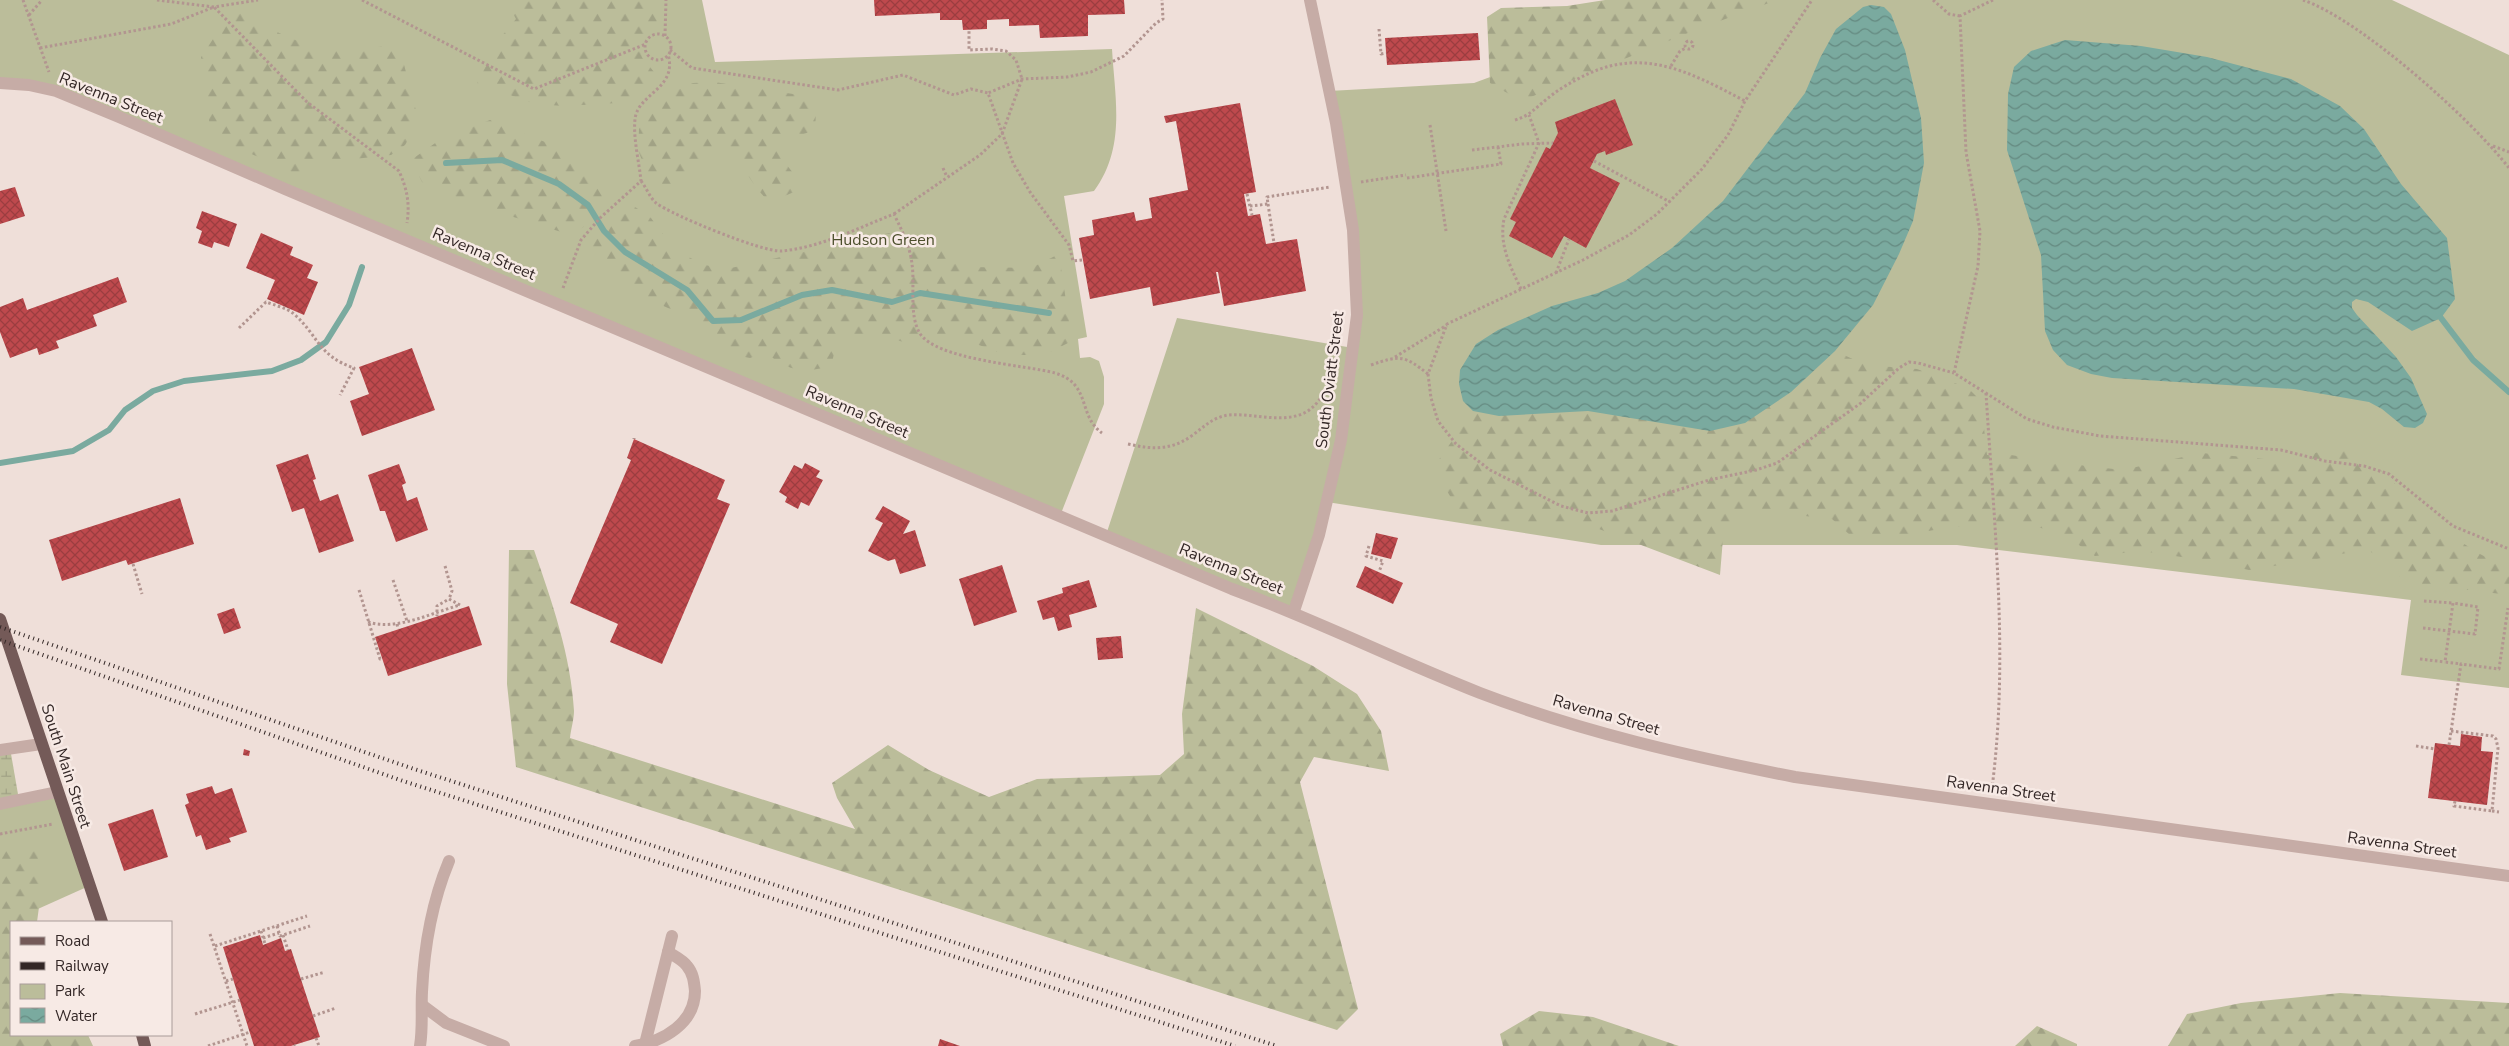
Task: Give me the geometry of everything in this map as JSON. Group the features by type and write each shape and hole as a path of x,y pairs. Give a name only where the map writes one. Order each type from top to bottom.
{"main road":[{"name":"South Main Street","path":"0,619 102,921"}],"street":[{"name":"South Oviatt Street","path":"1294,611 1319,535 1341,440 1357,315 1354,250 1346,184 1336,123 1310,0"},
{"name":"Ravenna Street","path":"0,83 30,85 56,91 1232,589 1294,611 1349,638 1481,693 1584,728 1701,759 1795,777 2509,876"},
{"path":"0,750 41,744"},
{"path":"0,804 57,792"},
{"path":"420,1046 423,1027 422,1005 425,954 440,883 449,861"},
{"path":"640,1045 672,936"},
{"path":"640,1045 666,1036 685,1021 695,1002 694,978 687,965 668,952"},
{"path":"422,1005 446,1023 504,1046"}],"path":[{"path":"23,0 56,91"},
{"path":"29,15 42,0"},
{"path":"157,0 214,7 306,102 399,171 406,186 410,205 407,224 402,237"},
{"path":"40,48 170,24 214,7 258,0"},
{"path":"362,0 534,89 646,44 653,35 664,36 670,42 670,68 659,88 640,106 635,118 641,181 656,202 694,222 751,244 780,251 816,244 894,214 980,155 1002,134 1022,79 1016,60 1006,51 992,49 969,50 969,30"},
{"path":"664,36 666,0"},
{"path":"669,52 692,68 838,90 903,75 954,96 971,89 988,93 1022,79 1078,76 1124,56 1156,23 1163,19 1162,0"},
{"path":"1371,365 1394,357 1447,324 1555,274 1629,235 1670,202 1702,169 1728,135 1745,100 1812,0"},
{"path":"1932,0 1949,14 1960,16 1993,0"},
{"path":"2303,0 2353,27 2399,62 2491,145 2509,168"},
{"path":"1954,373 1978,266 1980,231 1966,152 1960,16"},
{"path":"1379,29 1381,54 1386,53"},
{"path":"646,44 646,52 653,58 661,59 669,52"},
{"path":"1671,66 1680,51 1686,48"},
{"path":"1515,120 1529,115 1547,98 1577,79 1600,70 1642,62 1671,66 1745,100"},
{"path":"988,93 1013,163 1030,192 1070,246 1073,261 1082,260"},
{"path":"1521,289 1510,265 1503,243 1502,230 1504,219 1539,143 1529,115"},
{"path":"1430,126 1446,231"},
{"path":"1472,150 1498,146 1553,143"},
{"path":"2491,145 2509,152"},
{"path":"1274,243 1267,197 1346,184 1501,164 1498,146"},
{"path":"1594,161 1670,202"},
{"path":"943,168 947,178"},
{"path":"557,302 581,240 641,181"},
{"path":"1247,194 1252,215"},
{"path":"1250,206 1268,204"},
{"path":"894,214 906,240 912,263 915,318 918,332 925,340 968,358 1055,373 1068,378 1076,384 1092,422 1102,432"},
{"path":"1555,274 1569,239"},
{"path":"239,328 266,302 293,314 327,354 342,364 354,368 340,395"},
{"path":"1447,324 1428,374 1431,398 1438,421 1456,444 1490,470 1561,506 1588,513 1612,511 1709,480 1756,470 1777,463 1861,403 1908,362 1954,373 2027,418 2053,427 2100,436 2280,450 2325,461 2364,466 2389,474 2453,526 2509,549"},
{"path":"1394,357 1406,359 1428,374"},
{"path":"1128,444 1151,450 1175,446 1203,426 1229,415 1273,417 1302,414 1319,402 1333,380"},
{"path":"1986,393 2001,643 1996,761 1990,803"},
{"path":"1368,546 1366,556 1383,562 1379,572"},
{"path":"133,564 142,594"},
{"path":"437,614 437,606 449,599 452,591 445,566"},
{"path":"394,580 407,621"},
{"path":"359,590 380,658 382,658"},
{"path":"368,622 380,626 397,624 460,607 449,599"},
{"path":"2423,628 2475,634 2478,607 2424,601"},
{"path":"2445,662 2453,603"},
{"path":"2420,659 2499,669 2508,608"},
{"path":"397,624 398,629"},
{"path":"2449,745 2461,664"},
{"path":"2451,731 2496,739 2498,748 2492,811"},
{"path":"2416,746 2435,749"},
{"path":"2454,801 2454,806 2499,812"},
{"path":"0,834 67,822"},
{"path":"214,946 224,945 307,916"},
{"path":"277,926 288,950"},
{"path":"263,938 310,926"},
{"path":"261,931 265,944"},
{"path":"210,934 247,1046"},
{"path":"301,980 325,972"},
{"path":"226,981 233,978"},
{"path":"195,1014 240,1000"},
{"path":"313,1016 336,1008"},
{"path":"208,1046 250,1032"},
{"path":"316,1038 319,1046"}],"green space":[{"name":"Hudson Green","path":"0,0 702,0 715,62 1112,49 1116,123 1111,157 1094,191 1064,196 1087,337 1078,339 1080,358 1090,357 1099,361 1104,377 1104,404 1060,516 56,91 0,83"},
{"path":"506,0 655,0 661,14 653,28 639,40 642,57 654,72 635,102 564,106 535,104 477,83 501,37 516,19"},
{"path":"1605,0 1777,0 1698,29 1521,101 1490,83 1487,17 1501,8 1567,6"},
{"path":"1697,0 2392,0 2509,55 2509,688 2401,675 2411,600 1957,545 1601,545 1327,502 1294,611 1106,535 1177,318 1353,348 1353,230 1329,91 1474,83"},
{"path":"241,11 252,19 294,40 325,49 353,51 388,45 401,53 419,122 405,145 391,155 317,163 301,179 290,171 211,136 201,57 215,36"},
{"path":"714,82 806,96 816,112 815,130 775,144 786,164 797,178 794,192 770,202 752,182 724,140 711,152 698,170 662,189 649,178 638,150 639,129 649,111 679,89 693,83"},
{"path":"490,120 550,144 581,164 602,195 605,206 574,236 488,209 477,200 455,199 422,182 411,160 441,139"},
{"path":"628,202 651,218 673,248 703,265 731,268 889,233 907,240 939,244 966,267 1031,268 1059,254 1072,341 1044,355 1005,355 966,340 938,335 903,342 882,335 827,336 834,354 831,366 811,370 789,367 765,352 750,358 735,355 720,343 714,334 691,318 652,301 635,289 623,275 592,255 588,237"},
{"path":"1835,351 1866,365 1917,369 1968,388 1981,401 1987,455 2011,455 2122,470 2202,453 2285,461 2341,446 2382,471 2443,530 2478,553 2509,569 2509,595 2413,583 2400,577 2384,560 2366,549 2249,570 2208,561 2142,551 2095,556 2057,530 2016,525 1951,527 1883,539 1850,535 1832,519 1750,510 1724,526 1720,575 1599,529 1575,524 1467,524 1433,468 1473,411 1499,416 1588,411 1630,416 1686,428 1791,392"},
{"path":"509,550 534,550 560,629 572,690 574,714 570,738 855,829 837,798 832,783 888,745 929,770 989,797 1037,779 1160,775 1184,754 1182,714 1196,608 1313,666 1357,694 1381,731 1389,771 1314,757 1300,782 1358,1009 1337,1030 516,767 507,684"},
{"path":"10,748 19,800 0,804 0,750"},
{"path":"57,792 89,886 0,926 0,804"},
{"path":"37,846 41,892 37,921 10,921 10,1036 88,1036 93,1046 0,1046 0,852"},
{"path":"2340,993 2509,1003 2509,1046 2168,1046 2187,1014 2241,1003"},
{"path":"1539,1011 1593,1017 1679,1046 1503,1046 1500,1034"},
{"path":"2037,1026 2077,1044 2077,1046 2015,1046"}],"water":[{"path":"1871,5 1884,7 1891,14 1905,50 1921,118 1924,163 1913,221 1899,254 1873,305 1835,351 1791,392 1745,423 1710,431 1588,411 1499,416 1473,411 1463,401 1459,384 1460,370 1476,344 1498,330 1552,306 1598,293 1625,281 1672,248 1723,201 1805,93 1820,58 1836,29 1863,7"},
{"path":"2065,40 2141,46 2207,57 2291,79 2340,106 2364,129 2401,184 2447,238 2455,299 2441,318 2412,331 2368,302 2356,299 2352,302 2352,308 2357,315 2396,357 2411,378 2427,414 2423,423 2415,428 2404,427 2382,409 2369,402 2294,389 2112,378 2091,374 2067,365 2053,350 2045,331 2041,255 2007,150 2008,94 2014,67 2031,51"}],"building":[{"path":"874,0 1124,0 1125,14 1088,15 1088,36 1040,38 1039,25 1009,26 1009,19 987,20 987,29 963,30 962,20 940,20 940,13 875,16"},
{"path":"1478,33 1480,60 1387,65 1385,38"},
{"path":"1615,99 1633,145 1606,155 1605,151 1597,154 1590,168 1620,183 1586,248 1564,236 1552,258 1509,236 1516,222 1510,219 1546,147 1550,149 1558,133 1555,122"},
{"path":"1240,103 1256,192 1244,194 1248,216 1260,214 1266,244 1297,239 1306,291 1224,306 1218,272 1216,272 1220,293 1153,306 1150,287 1090,299 1079,238 1094,235 1092,220 1134,212 1136,221 1152,218 1149,198 1188,190 1176,121 1166,123 1164,116"},
{"path":"15,187 25,216 0,224 0,191"},
{"path":"202,211 237,224 229,247 214,242 212,248 198,243 202,231 196,228"},
{"path":"261,233 293,247 290,255 313,265 307,278 318,282 304,315 267,299 275,280 246,268"},
{"path":"118,277 127,302 93,315 97,326 56,341 59,348 39,355 37,348 10,358 0,332 0,307 23,298 27,310"},
{"path":"412,348 435,410 362,436 350,401 369,394 359,367"},
{"path":"634,439 725,480 717,499 730,504 662,664 610,642 618,624 570,603 631,460 627,458"},
{"path":"308,454 316,479 313,480 320,501 338,494 354,541 319,553 304,508 292,512 276,465"},
{"path":"805,463 820,471 816,477 823,480 809,506 801,502 798,509 785,502 787,497 779,492 794,465 802,469"},
{"path":"399,464 406,483 402,485 407,501 417,497 428,530 396,542 385,511 380,511 368,475"},
{"path":"180,498 194,544 128,565 126,560 62,581 49,540"},
{"path":"883,506 910,521 903,534 915,530 926,566 900,574 895,559 888,561 868,551 883,523 875,519"},
{"path":"1376,533 1398,538 1391,559 1371,554"},
{"path":"1002,565 1017,612 974,626 959,579"},
{"path":"1365,566 1403,583 1393,604 1356,587"},
{"path":"1089,580 1097,607 1069,615 1072,627 1058,631 1054,617 1043,620 1037,601 1063,593 1062,588"},
{"path":"469,606 482,645 388,676 375,637"},
{"path":"234,608 241,628 224,634 217,614"},
{"path":"1121,636 1123,658 1098,660 1096,638"},
{"path":"2461,734 2482,737 2481,751 2493,752 2487,805 2428,798 2435,743 2460,746"},
{"path":"244,749 250,751 249,756 243,755"},
{"path":"212,786 215,794 232,788 247,832 229,838 231,842 206,850 201,835 196,837 185,805 189,803 186,794"},
{"path":"153,809 168,857 124,871 108,824"},
{"path":"260,935 263,945 281,938 285,951 291,949 320,1037 291,1046 254,1046 223,947"},
{"path":"940,1039 960,1046 938,1046"}],"waterway":[{"path":"446,163 502,160 559,184 588,205 604,231 625,252 687,290 713,321 741,320 802,295 832,290 892,302 920,293 1049,313"},
{"path":"0,463 73,451 109,430 125,410 153,391 184,381 272,371 301,360 326,342 349,305 362,267"},
{"path":"2441,318 2473,360 2509,392"}],"railway":[{"path":"0,627 414,769 1277,1046"},
{"path":"0,640 403,781 1235,1046"}]}
